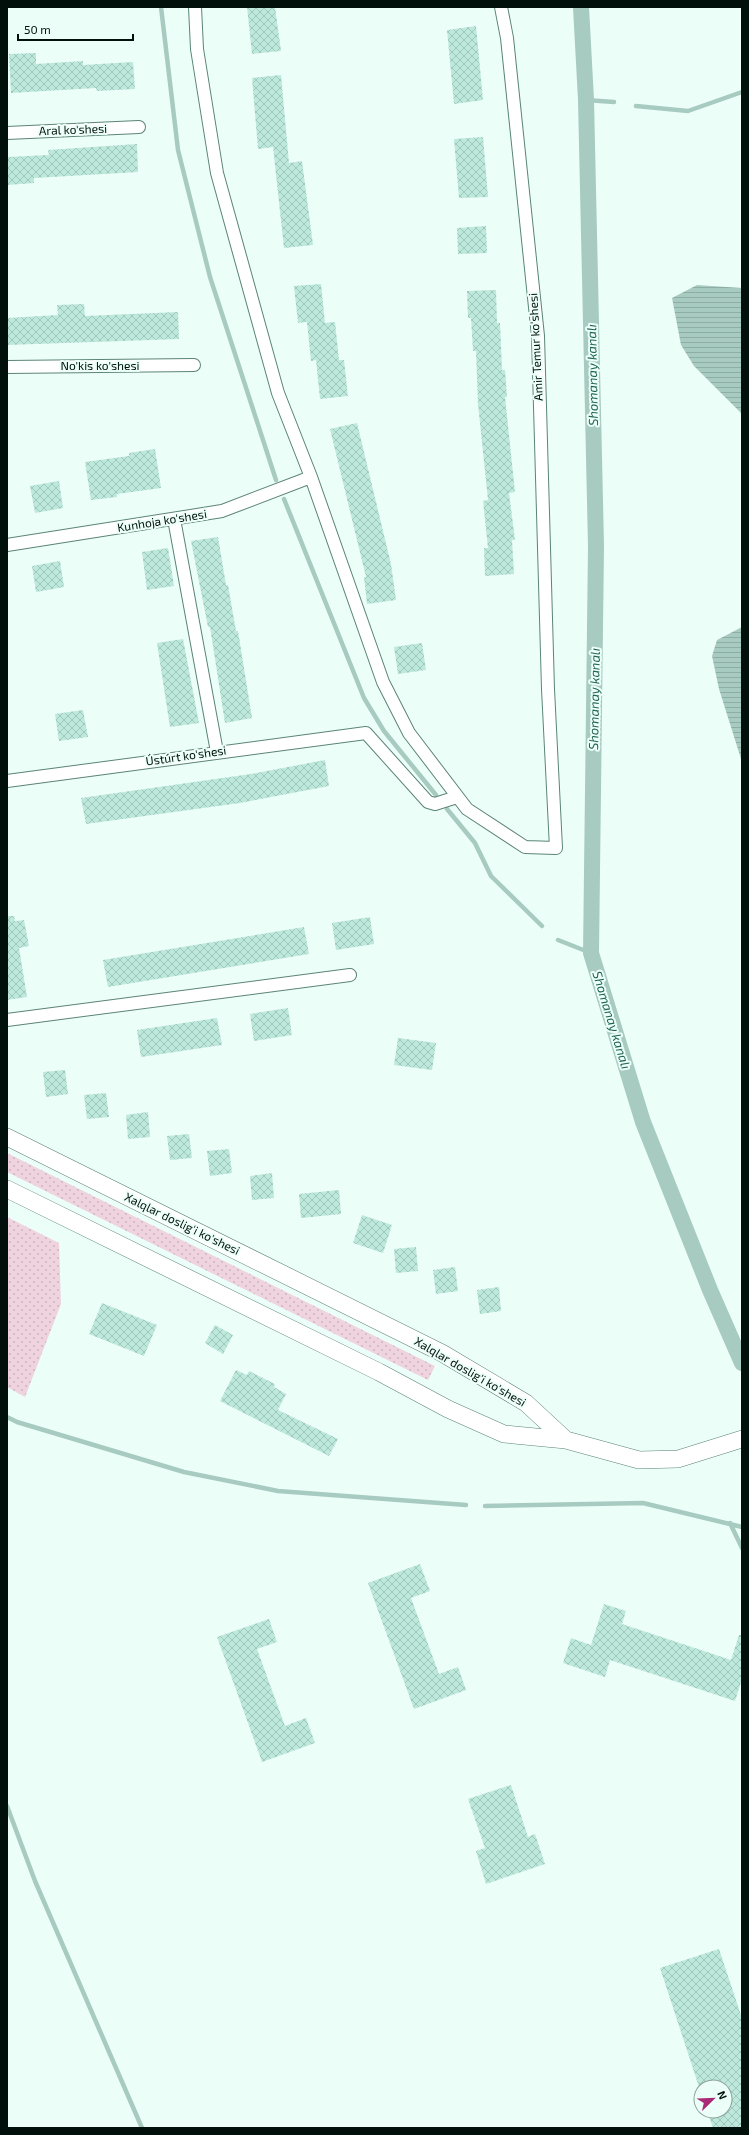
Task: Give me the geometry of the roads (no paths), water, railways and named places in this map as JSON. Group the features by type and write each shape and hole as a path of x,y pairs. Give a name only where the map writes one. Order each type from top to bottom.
{"main road":[{"name":"Xalqlar doslig'i ko'shesi","path":"7,1137 442,1354 526,1403 566,1440"},
{"path":"7,1189 504,1434 566,1440 639,1460 678,1459 742,1440"}],"street":[{"path":"195,7 198,49 217,173 278,393 311,477 383,682 409,733 457,797"},
{"name":"Amir Temur ko'shesi","path":"457,797 467,809 525,847 556,848 548,689 538,336 507,38 501,7"},
{"name":"Aral ko'shesi","path":"7,133 139,127"},
{"name":"No'kis ko'shesi","path":"7,367 194,365"},
{"name":"Kunhoja ko'shesi","path":"7,545 222,511 311,477"},
{"path":"174,519 218,752"},
{"name":"Ústúrt ko'shesi","path":"7,781 366,733 428,802 435,804 457,797"},
{"path":"7,1020 350,975"}],"waterway":[{"path":"161,7 178,150 210,277 276,480"},
{"name":"Shomanay kanalı","path":"581,7 586,100 596,546 591,953 643,1122 710,1290 742,1363"},
{"path":"636,106 688,111 742,92"},
{"path":"586,100 614,102"},
{"path":"284,499 364,698 384,731 436,795"},
{"path":"447,809 475,843 491,876 542,926"},
{"path":"558,940 591,953"},
{"path":"7,1417 17,1422 184,1472 278,1491 466,1505"},
{"path":"485,1506 643,1503 742,1527"},
{"path":"730,1523 742,1548"},
{"path":"7,1806 35,1881 142,2128"}]}
